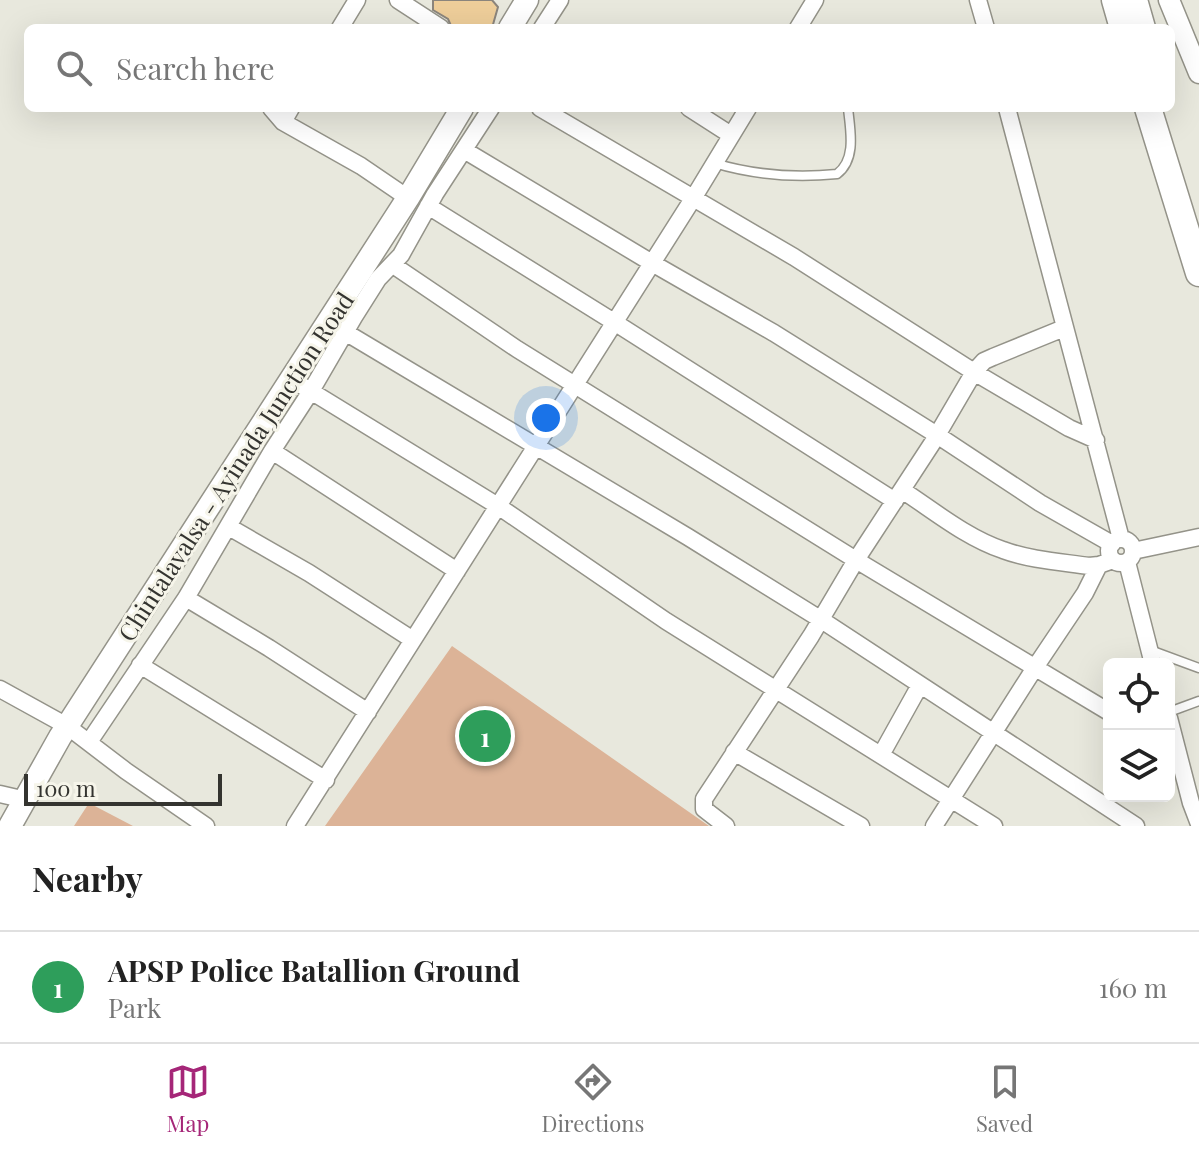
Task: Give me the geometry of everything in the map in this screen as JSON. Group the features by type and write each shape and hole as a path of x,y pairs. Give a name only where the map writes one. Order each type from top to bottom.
{"highway":[{"path":"1115,0 1122,24"},
{"path":"1134,0 1141,24"},
{"path":"1149,112 1199,273"},
{"path":"1167,112 1199,215"}],"main road":[{"path":"512,24 527,0"},
{"name":"Chintalavalsa - Ayinada Junction Road","path":"10,826 67,726 291,379 418,202 460,112"}],"street":[{"path":"342,24 357,0"},
{"path":"398,0 435,24"},
{"path":"550,24 560,0"},
{"path":"800,24 815,0"},
{"path":"978,0 985,24"},
{"path":"1169,0 1199,73"},
{"path":"89,742 186,598 378,279 408,244 418,202 464,150 488,112"},
{"path":"547,112 794,257 974,372 1069,428 1096,440"},
{"path":"695,112 731,135"},
{"path":"295,826 745,112"},
{"path":"1008,112 1096,440 1118,554 1151,657"},
{"path":"287,115 418,202 898,495 989,545 1051,561 1089,566 1118,554 1199,537"},
{"path":"464,150 774,333 1118,554"},
{"path":"393,265 517,349 856,560 1103,708"},
{"path":"726,826 704,809 708,792 937,435 974,372 984,361 1064,328"},
{"path":"345,332 820,619 1136,826"},
{"path":"291,379 498,506 666,621 994,826"},
{"path":"272,451 457,571"},
{"path":"229,527 309,573 413,640"},
{"path":"934,826 1085,593 1118,554"},
{"path":"186,598 368,712"},
{"path":"140,665 326,780"},
{"path":"881,755 920,685"},
{"path":"0,689 67,726 206,826"},
{"path":"734,752 861,826"},
{"path":"1175,752 1199,824"},
{"path":"0,794 26,800"}],"lane":[{"path":"714,163 754,173 837,174 845,166 851,147 848,112"},
{"path":"1151,657 1199,668"},
{"path":"1175,710 1199,701"}],"shaded area":[{"path":"452,646 709,826 325,826"},
{"path":"89,803 133,826 74,826"}],"building":[{"path":"433,0 492,0 498,7 493,24 450,24 448,19 433,10"}],"place":[{"name":"APSP Police Batallion Ground","path":"485,736"}]}
